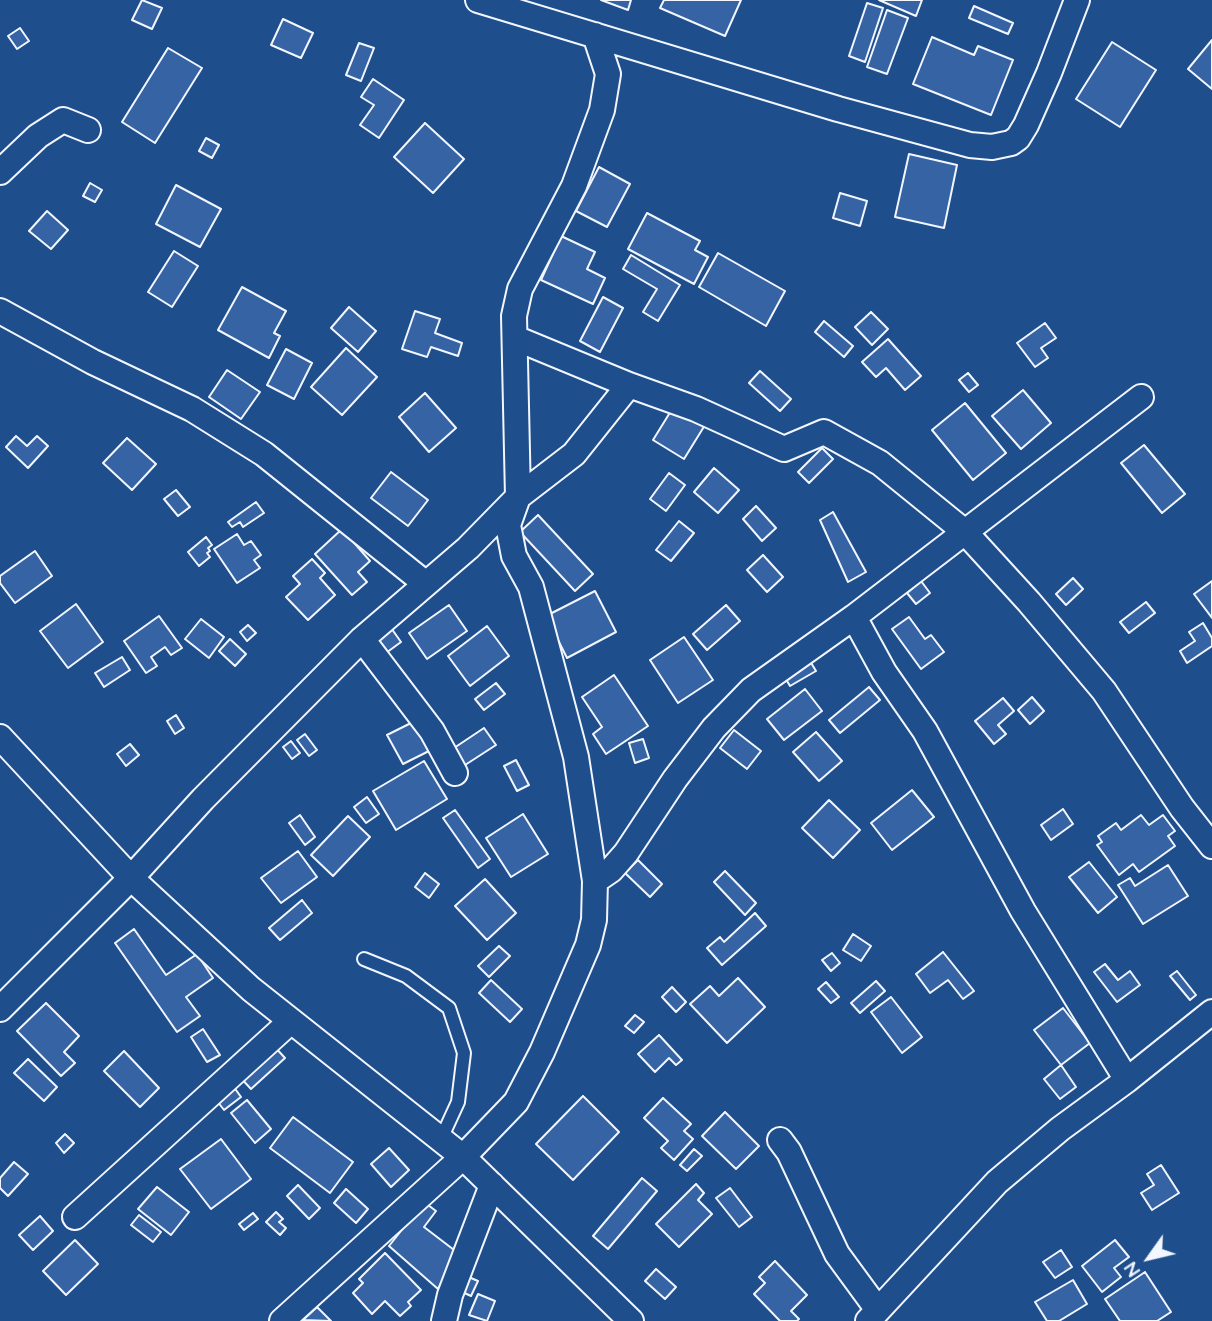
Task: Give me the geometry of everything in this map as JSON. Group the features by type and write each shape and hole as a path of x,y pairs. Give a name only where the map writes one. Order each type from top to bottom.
{"street":[{"path":"490,2 852,113 970,145 992,147 1011,143 1018,138 1026,125 1077,0"},
{"path":"282,1321 463,1157 516,1102 542,1052 588,945 594,920 595,881 576,757 531,587 514,556 508,525 518,497 514,316 520,289 573,186 602,110 608,74 596,35"},
{"path":"608,74 633,47"},
{"path":"0,172 38,136 64,120 88,130"},
{"path":"0,311 93,362 191,409 264,454 426,584"},
{"path":"515,338 629,385 696,409 784,449 824,432 880,463 965,532 1030,602 1104,691 1182,808 1212,846"},
{"path":"0,1009 362,639 468,548 518,497 574,454 629,385"},
{"path":"595,881 611,870 626,853 682,768 714,728 751,690 854,617 1141,397"},
{"path":"468,548 494,548 514,556"},
{"path":"854,617 884,672 925,731 1023,911 1127,1080"},
{"path":"362,639 432,731 455,773"},
{"path":"0,737 131,878 251,989 463,1157 631,1321"},
{"path":"780,1140 789,1152 837,1254 873,1315 997,1182 1060,1129 1212,1012"},
{"path":"75,1217 291,1021"},
{"path":"444,1321 450,1295 492,1185"}],"lane":[{"path":"364,958 406,976 449,1008 464,1053 458,1102 441,1139"}],"building":[{"path":"142,0 162,8 152,29 132,20"},
{"path":"601,0 631,0 628,10"},
{"path":"664,0 741,0 725,36 660,8"},
{"path":"879,0 922,0 916,16"},
{"path":"867,3 883,8 865,62 849,56"},
{"path":"974,6 1013,23 1008,34 969,18"},
{"path":"887,10 908,18 887,74 867,67"},
{"path":"283,19 313,33 301,58 271,45"},
{"path":"20,28 29,41 17,49 8,36"},
{"path":"932,37 974,55 978,46 1013,60 991,115 913,84"},
{"path":"1212,40 1212,89 1188,69"},
{"path":"1112,42 1156,70 1120,127 1076,99"},
{"path":"359,43 374,48 361,81 346,75"},
{"path":"168,48 202,68 155,143 122,122"},
{"path":"373,79 404,100 379,138 360,125 374,105 361,97"},
{"path":"425,123 464,159 433,193 394,157"},
{"path":"206,138 219,145 212,158 199,151"},
{"path":"909,154 957,165 944,228 895,217"},
{"path":"599,167 630,184 607,227 576,211"},
{"path":"90,183 102,190 95,202 83,196"},
{"path":"176,185 221,209 200,247 156,224"},
{"path":"840,193 867,201 860,226 833,218"},
{"path":"47,211 68,230 51,249 29,231"},
{"path":"647,213 700,241 695,250 708,257 694,284 628,249"},
{"path":"561,236 595,252 587,269 605,278 593,304 541,280"},
{"path":"174,251 198,266 172,307 148,292"},
{"path":"718,253 785,291 766,326 699,287"},
{"path":"631,255 680,285 658,321 643,312 657,289 623,269"},
{"path":"242,287 286,311 274,333 280,336 269,358 218,330"},
{"path":"603,297 623,308 600,352 580,341"},
{"path":"349,307 376,331 358,352 331,328"},
{"path":"415,311 440,319 435,333 462,343 458,356 431,347 427,357 402,349"},
{"path":"871,312 888,329 872,345 855,327"},
{"path":"824,321 853,346 844,357 815,332"},
{"path":"1045,323 1056,338 1041,348 1048,358 1035,367 1017,343"},
{"path":"888,339 921,376 905,390 886,368 876,377 862,362"},
{"path":"346,348 377,377 342,415 311,387"},
{"path":"286,349 312,363 294,399 267,385"},
{"path":"227,370 260,392 241,419 209,397"},
{"path":"760,371 791,399 780,411 749,383"},
{"path":"968,373 978,385 969,392 959,380"},
{"path":"1023,390 1051,423 1021,449 992,416"},
{"path":"425,393 456,428 429,452 399,417"},
{"path":"965,403 1006,453 973,480 932,430"},
{"path":"674,406 705,425 684,459 653,440"},
{"path":"16,436 27,446 37,436 48,446 28,468 6,447"},
{"path":"127,438 156,464 132,490 103,463"},
{"path":"1144,445 1185,494 1162,513 1121,463"},
{"path":"822,448 833,459 809,483 798,472"},
{"path":"714,468 739,490 718,513 694,492"},
{"path":"391,472 428,500 408,526 371,498"},
{"path":"669,473 685,485 666,511 650,499"},
{"path":"176,490 190,507 178,516 164,499"},
{"path":"256,502 264,513 243,527 240,522 232,527 228,522"},
{"path":"756,506 776,528 762,541 743,519"},
{"path":"833,512 866,572 848,582 820,520"},
{"path":"538,515 593,574 575,591 520,532"},
{"path":"679,521 694,533 671,561 656,550"},
{"path":"342,529 370,561 358,572 367,582 352,595 315,554"},
{"path":"237,534 244,545 251,541 261,555 254,560 260,568 237,583 214,549"},
{"path":"206,537 212,545 207,553 210,557 199,566 188,552"},
{"path":"35,551 52,576 15,603 0,583 0,576"},
{"path":"763,555 783,577 767,592 747,570"},
{"path":"312,559 325,573 320,578 335,595 308,620 286,597 300,584 293,576"},
{"path":"1073,578 1083,589 1066,605 1056,594"},
{"path":"921,581 930,593 916,604 907,593"},
{"path":"1212,581 1212,618 1194,594"},
{"path":"595,591 616,632 567,658 546,616"},
{"path":"1146,602 1155,613 1129,633 1120,622"},
{"path":"76,604 103,642 68,668 40,631"},
{"path":"449,605 467,631 427,659 409,633"},
{"path":"726,605 740,621 707,650 693,634"},
{"path":"159,616 182,648 171,655 165,647 151,657 157,666 146,673 124,641"},
{"path":"909,617 925,639 931,635 944,652 921,669 892,629"},
{"path":"201,619 224,637 209,658 185,639"},
{"path":"1203,623 1212,638 1212,646 1187,663 1180,651 1195,641 1189,632"},
{"path":"248,625 256,633 247,641 240,632"},
{"path":"389,625 401,642 386,653 373,636"},
{"path":"487,626 509,656 470,686 448,656"},
{"path":"684,637 713,680 678,703 650,660"},
{"path":"230,639 246,654 235,666 219,651"},
{"path":"122,657 130,670 104,687 95,673"},
{"path":"810,661 816,671 790,686 784,676"},
{"path":"614,675 648,726 606,754 593,734 602,727 582,697"},
{"path":"496,683 505,694 484,710 475,699"},
{"path":"869,687 880,700 840,733 829,720"},
{"path":"805,689 822,711 784,740 767,719"},
{"path":"1032,697 1044,711 1030,724 1018,710"},
{"path":"1003,698 1014,711 998,725 1006,734 994,744 975,721"},
{"path":"176,715 184,728 175,734 167,721"},
{"path":"417,720 433,749 403,764 387,735"},
{"path":"484,728 496,745 462,767 451,750"},
{"path":"734,730 761,751 747,769 720,748"},
{"path":"816,732 842,761 819,781 793,752"},
{"path":"305,734 317,750 309,756 297,740"},
{"path":"643,739 649,758 635,763 629,743"},
{"path":"291,741 300,753 292,759 283,747"},
{"path":"130,744 139,755 126,766 117,754"},
{"path":"516,760 529,785 517,791 504,766"},
{"path":"424,761 447,799 396,830 373,791"},
{"path":"912,790 934,817 892,850 871,823"},
{"path":"367,797 379,814 366,823 354,807"},
{"path":"829,800 860,830 833,858 802,828"},
{"path":"1063,809 1073,824 1051,840 1041,825"},
{"path":"455,810 490,859 478,868 443,818"},
{"path":"523,814 548,854 511,877 486,838"},
{"path":"300,815 315,837 305,845 289,823"},
{"path":"1141,815 1149,825 1163,815 1175,831 1168,836 1175,846 1139,872 1133,864 1119,875 1097,845 1102,842 1098,836 1116,823 1121,830"},
{"path":"348,816 370,837 333,876 311,855"},
{"path":"298,851 317,877 281,903 261,878"},
{"path":"638,860 662,884 650,897 625,873"},
{"path":"1089,862 1117,897 1098,913 1069,877"},
{"path":"1168,865 1188,896 1143,924 1118,885 1130,878 1135,886"},
{"path":"725,871 756,903 745,915 714,882"},
{"path":"425,873 439,884 429,898 415,887"},
{"path":"485,879 516,913 487,940 455,906"},
{"path":"302,900 312,913 280,940 269,928"},
{"path":"755,913 766,926 722,965 707,948 720,937 724,942"},
{"path":"134,929 166,975 197,954 213,978 186,997 200,1016 177,1032 115,943"},
{"path":"853,934 871,946 861,961 843,950"},
{"path":"499,946 510,956 489,977 478,966"},
{"path":"943,952 974,991 963,999 948,980 930,993 916,974"},
{"path":"832,953 840,963 831,971 822,960"},
{"path":"1105,964 1118,980 1130,971 1140,985 1117,1002 1094,972"},
{"path":"1177,971 1196,995 1190,1000 1170,976"},
{"path":"738,978 765,1007 727,1043 690,1004 710,986 719,996"},
{"path":"491,980 522,1009 510,1022 479,993"},
{"path":"876,981 885,991 860,1013 851,1003"},
{"path":"826,982 839,997 831,1003 818,989"},
{"path":"672,987 686,1002 676,1012 662,997"},
{"path":"891,997 922,1037 902,1053 871,1012"},
{"path":"46,1003 79,1036 64,1052 75,1063 61,1076 17,1031"},
{"path":"1063,1008 1090,1043 1061,1065 1034,1030"},
{"path":"635,1015 644,1022 634,1033 625,1026"},
{"path":"203,1029 220,1055 207,1062 191,1037"},
{"path":"659,1035 682,1060 676,1065 669,1058 655,1072 638,1054"},
{"path":"273,1045 285,1058 251,1089 239,1076"},
{"path":"124,1051 159,1088 140,1107 104,1071"},
{"path":"28,1059 57,1087 44,1101 14,1073"},
{"path":"1061,1065 1076,1087 1060,1099 1044,1079"},
{"path":"231,1083 241,1097 224,1110 214,1097"},
{"path":"583,1096 619,1132 573,1180 536,1144"},
{"path":"663,1098 691,1124 684,1131 693,1139 674,1160 661,1148 668,1141 644,1118"},
{"path":"247,1100 271,1129 255,1143 231,1113"},
{"path":"725,1112 759,1146 736,1169 702,1136"},
{"path":"293,1117 353,1162 330,1193 270,1148"},
{"path":"65,1134 74,1143 64,1153 56,1143"},
{"path":"221,1139 251,1179 211,1209 180,1169"},
{"path":"389,1148 409,1170 391,1187 371,1164"},
{"path":"694,1149 702,1156 687,1171 680,1165"},
{"path":"14,1162 28,1174 8,1196 0,1188 0,1178"},
{"path":"1161,1165 1179,1193 1152,1210 1141,1193 1154,1185 1147,1174"},
{"path":"642,1178 657,1191 608,1249 593,1236"},
{"path":"696,1184 704,1193 698,1200 712,1214 679,1247 656,1224"},
{"path":"298,1185 320,1208 309,1219 287,1196"},
{"path":"157,1187 189,1212 171,1235 138,1209"},
{"path":"730,1188 752,1217 739,1227 716,1198"},
{"path":"346,1189 368,1209 356,1223 334,1203"},
{"path":"424,1202 436,1211 424,1227 458,1253 438,1289 389,1246"},
{"path":"276,1212 283,1219 279,1222 286,1228 280,1235 266,1222"},
{"path":"253,1213 258,1219 244,1230 239,1224"},
{"path":"139,1215 161,1232 153,1242 131,1225"},
{"path":"40,1216 53,1231 33,1250 19,1235"},
{"path":"75,1240 98,1264 66,1295 43,1271"},
{"path":"1115,1240 1129,1257 1114,1268 1121,1277 1102,1292 1082,1266"},
{"path":"1061,1250 1072,1267 1055,1278 1043,1262"},
{"path":"385,1253 421,1290 408,1302 411,1306 400,1316 385,1301 372,1314 353,1293 363,1283 359,1279"},
{"path":"775,1261 807,1295 791,1311 799,1319 797,1321 780,1321 754,1294 765,1283 759,1277"},
{"path":"656,1269 676,1287 665,1299 645,1281"},
{"path":"1145,1272 1171,1312 1157,1321 1120,1321 1105,1299"},
{"path":"464,1275 478,1281 471,1296 458,1290"},
{"path":"1073,1280 1087,1304 1059,1321 1047,1321 1035,1302"},
{"path":"478,1294 495,1301 487,1321 469,1315"},
{"path":"317,1307 331,1321 303,1320"}]}
